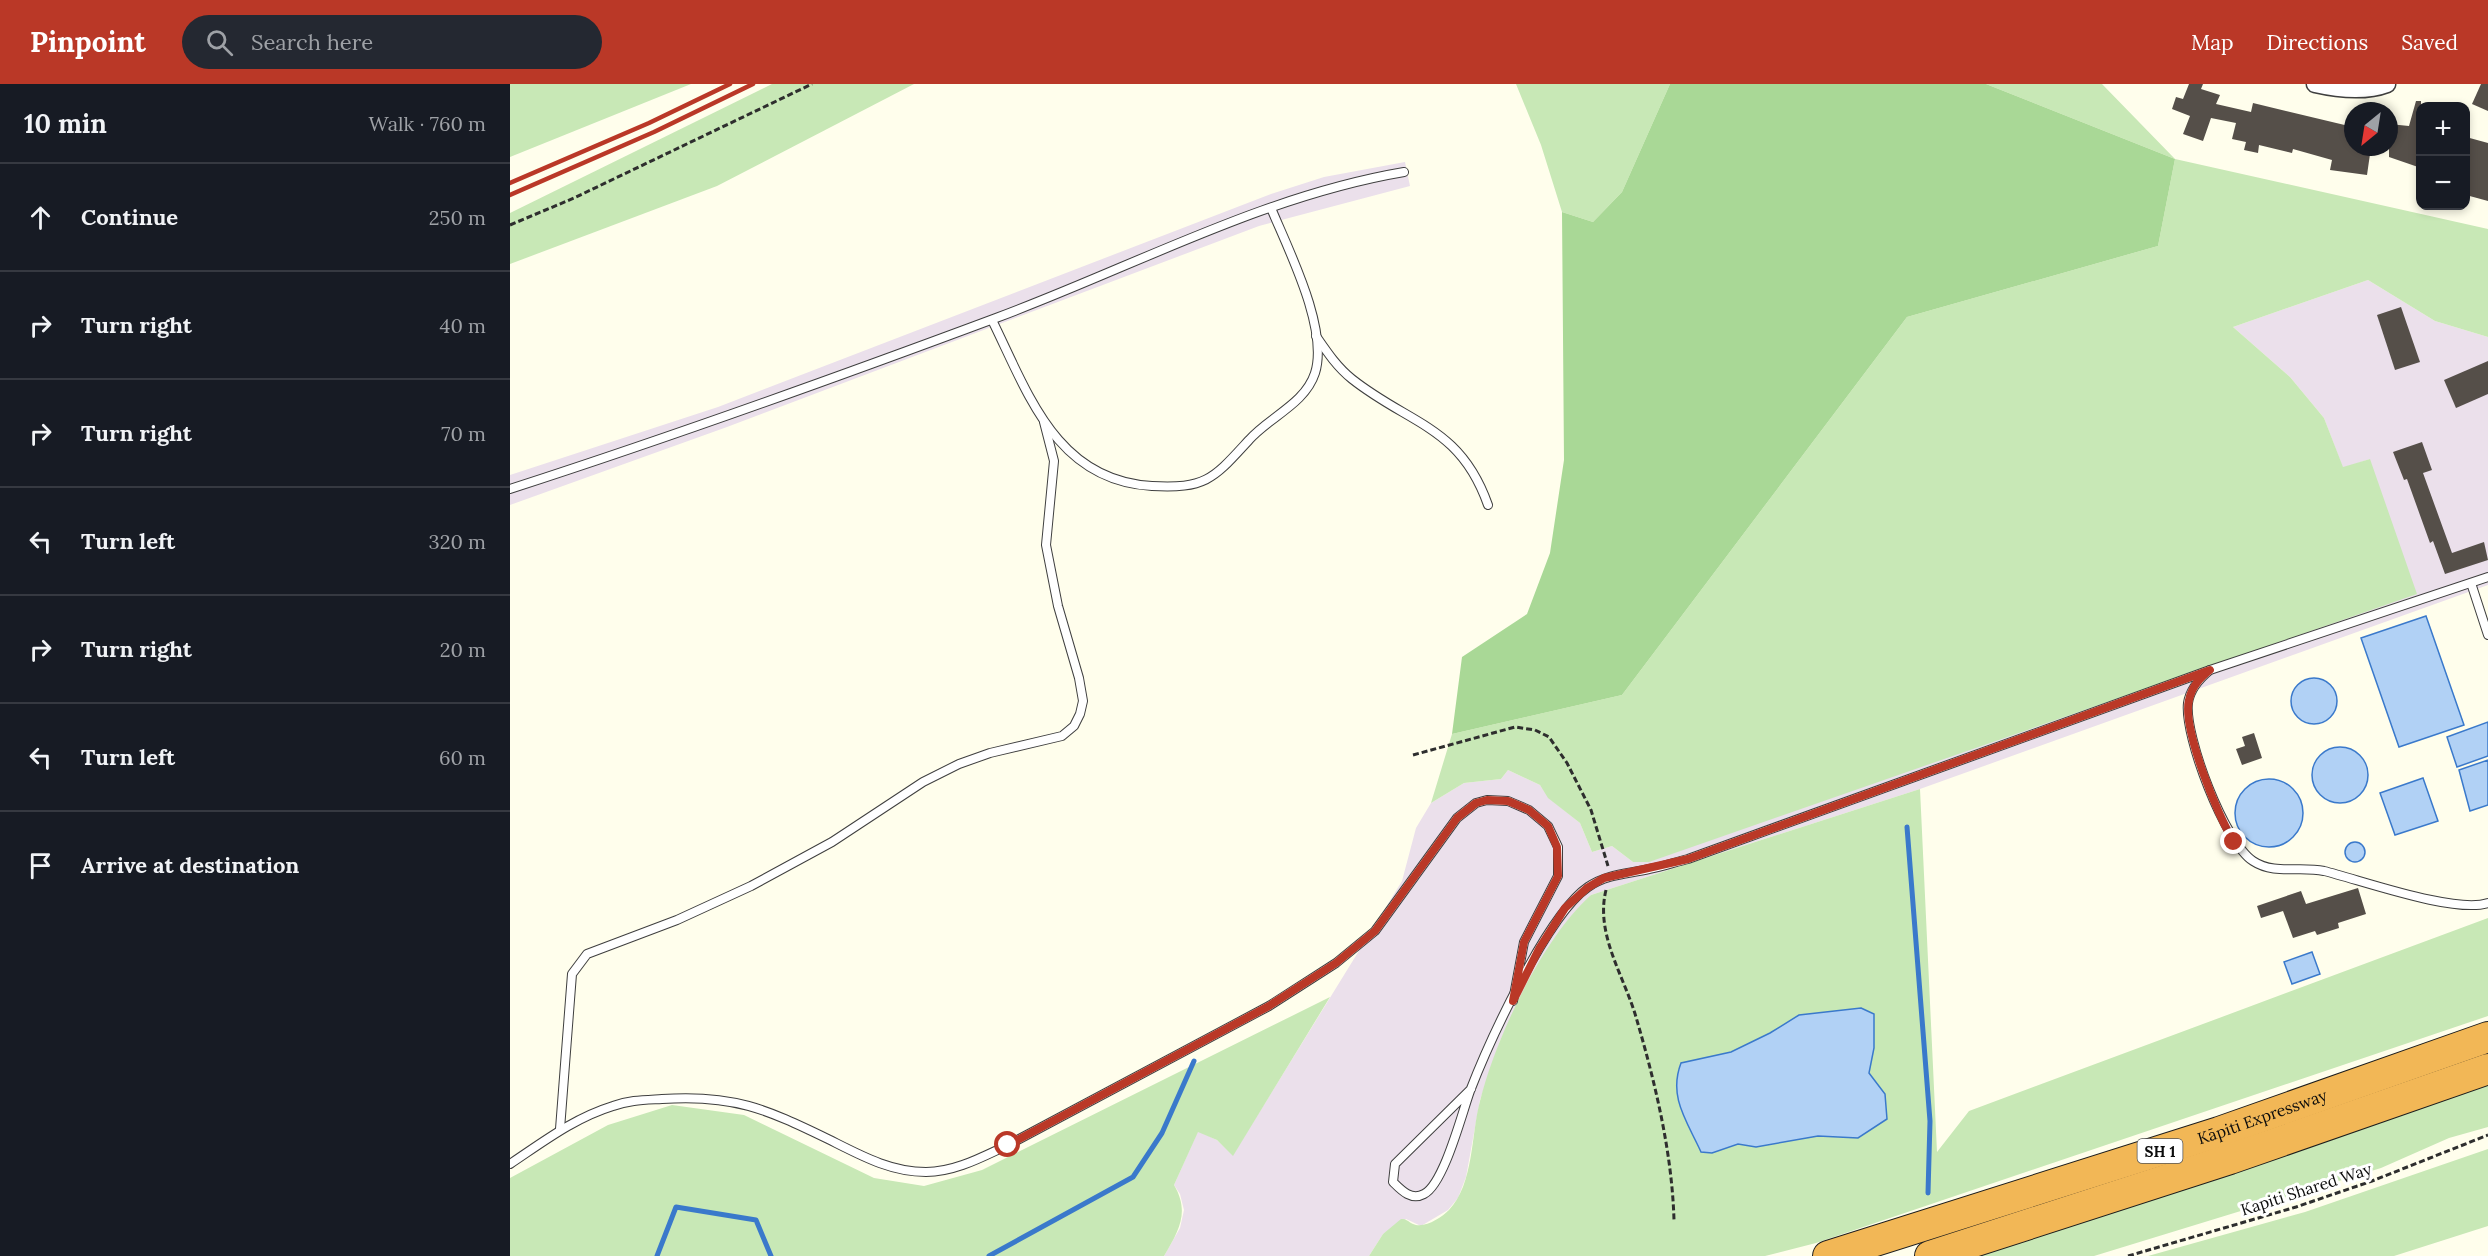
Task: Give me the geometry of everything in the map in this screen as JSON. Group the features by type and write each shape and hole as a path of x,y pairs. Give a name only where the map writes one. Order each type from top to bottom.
{"highway":[{"name":"Kāpiti Expressway","path":"1828,1256 2219,1132 2488,1037"},
{"name":"Kāpiti Expressway","path":"1930,1256 2230,1159 2488,1069"}],"street":[{"path":"2315,84 2335,89 2380,87 2387,84"}],"lane":[{"path":"510,489 716,422 992,320 1271,208 1332,187 1404,172"},
{"path":"992,320 1044,422 1059,442 1082,464 1121,482 1178,488 1197,484 1217,475 1260,428 1302,394 1315,372 1316,336 1307,296 1271,208"},
{"path":"1316,336 1335,364 1352,379 1455,447 1472,468 1488,505"},
{"path":"560,1129 572,974 587,954 677,920 751,886 832,842 914,788 959,764 990,753 1062,736 1074,726 1083,701 1079,678 1058,606 1046,545 1054,461 1044,422"},
{"path":"1471,1089 1395,1164 1393,1182 1403,1192 1415,1197 1426,1194 1438,1178 1471,1089 1539,949 1565,908 1587,888 1610,876 1688,859 2210,670 2488,577"},
{"path":"2471,583 2488,635"},
{"path":"2210,670 2199,679 2192,690 2188,714 2199,756 2226,830 2244,854 2262,866 2273,870 2308,868 2435,900 2466,905 2488,903"},
{"path":"510,1164 560,1129 612,1106 633,1101 712,1097 748,1104 854,1153 902,1171 929,1172 971,1162 1269,1006 1311,981 1375,931 1457,818 1476,803 1487,800 1508,801 1529,810 1548,826 1557,847 1558,876 1524,942 1513,1001"}],"path":[{"path":"510,225 583,194 812,84"},
{"path":"1413,755 1515,727 1535,730 1549,737 1567,763 1591,810 1610,876 1602,918 1636,1017 1649,1068 1673,1179 1674,1220"},
{"name":"Kapiti Shared Way","path":"2128,1256 2296,1207 2488,1135"}],"shaded area":[{"path":"1405,162 1410,186 1259,226 727,427 510,505 510,475 718,407 1271,194 1324,177"},
{"path":"2368,280 2435,321 2488,337 2488,585 1920,789 1591,895 1532,976 1500,1041 1480,1100 1466,1177 1458,1198 1448,1210 1421,1226 1406,1219 1383,1234 1369,1256 1164,1256 1180,1228 1184,1210 1180,1194 1174,1185 1198,1131 1217,1140 1233,1155 1402,881 1416,828 1431,803 1464,783 1501,779 1508,770 1540,785 1549,798 1580,823 1592,852 1612,846 1633,862 2370,459 2343,468 2324,418 2290,377 2233,327"}],"green space":[{"path":"510,84 691,84 510,157"},
{"path":"772,84 914,84 717,186 510,264 510,213"},
{"path":"1516,84 1670,84 1622,192 1593,222 1562,212 1541,145"},
{"path":"1670,84 1986,84 2175,159 2158,246 1907,317 1622,695 1452,734 1462,657 1527,614 1550,553 1564,460 1562,212 1593,222 1622,192"},
{"path":"1986,84 2102,84 2175,159"},
{"path":"2175,159 2488,229 2488,337 2435,321 2368,280 2233,327 2290,377 2324,418 2343,467 2370,459 2417,594 1649,862 1633,862 1612,846 1592,852 1580,823 1548,798 1540,785 1508,770 1501,779 1464,783 1431,803 1452,734 1622,695 1907,317 2158,246"},
{"path":"1920,789 1937,1152 1969,1111 2488,918 2488,1016 1816,1243 1765,1256 1369,1256 1383,1234 1401,1219 1417,1225 1427,1224 1446,1213 1457,1199 1467,1173 1477,1114 1487,1076 1509,1019 1523,990 1555,937 1591,895"},
{"path":"1330,997 1233,1156 1217,1140 1198,1132 1174,1185 1181,1204 1181,1221 1164,1256 510,1256 510,1178 608,1125 672,1105 744,1115 874,1178 924,1186 982,1170"},
{"path":"2488,1085 2488,1127 2449,1138 2381,1168 2094,1256 1968,1256"},
{"path":"2488,1149 2488,1226 2394,1256 2148,1256 2305,1212"}],"water":[{"path":"2426,616 2464,725 2399,747 2361,638"},
{"path":"2314,678 2330,685 2337,701 2330,717 2314,724 2298,717 2291,701 2298,685"},
{"path":"2488,722 2488,756 2457,767 2447,737"},
{"path":"2340,747 2351,749 2360,755 2366,764 2368,775 2366,786 2360,795 2351,801 2340,803 2329,801 2320,795 2314,786 2312,775 2314,764 2320,755 2329,749"},
{"path":"2488,760 2488,805 2470,811 2459,770"},
{"path":"2423,778 2438,821 2395,835 2380,793"},
{"path":"2276,779 2288,785 2297,794 2303,806 2301,826 2293,837 2276,847 2262,847 2245,837 2237,826 2235,806 2245,789 2256,781"},
{"path":"2355,842 2362,845 2365,852 2362,859 2355,862 2348,859 2345,852 2348,845"},
{"path":"2312,952 2320,974 2292,984 2284,962"},
{"path":"1861,1008 1874,1014 1874,1048 1869,1073 1885,1094 1887,1119 1858,1138 1818,1136 1756,1147 1738,1144 1712,1153 1701,1152 1678,1098 1678,1075 1681,1063 1731,1052 1770,1033 1799,1015"}],"building":[{"path":"2189,84 2203,84 2201,89 2220,95 2216,104 2251,112 2253,103 2344,125 2344,156 2370,156 2367,175 2330,170 2332,160 2293,149 2292,153 2259,145 2258,153 2244,150 2246,142 2232,139 2236,123 2211,118 2203,141 2183,134 2190,116 2172,109 2176,97 2183,99"},
{"path":"2481,84 2488,84 2488,111 2472,104"},
{"path":"2416,101 2421,101 2416,102 2416,166 2389,157 2398,156 2398,125 2409,126"},
{"path":"2470,138 2488,143 2488,201 2470,196"},
{"path":"2401,307 2420,362 2395,370 2377,315"},
{"path":"2488,361 2488,394 2456,408 2444,380"},
{"path":"2422,442 2432,470 2423,473 2452,553 2484,542 2488,560 2445,574 2433,541 2430,543 2407,479 2404,480 2393,452"},
{"path":"2254,733 2262,758 2242,765 2236,749 2245,746 2242,737"},
{"path":"2358,888 2366,914 2338,923 2339,928 2317,935 2315,931 2293,938 2283,911 2261,918 2257,906 2301,891 2306,904"}],"waterway":[{"path":"1907,827 1930,1121 1928,1193"},
{"path":"989,1256 1133,1177 1162,1133 1194,1061"},
{"path":"657,1256 676,1207 756,1220 771,1256"}],"railway":[{"path":"510,183 649,123 730,84"},
{"path":"510,195 654,132 753,84"}],"route":[{"path":"1008,1145 1269,1006 1302,987 1336,963 1375,931 1457,818 1476,803 1487,800 1508,801 1529,810 1548,826 1557,847 1558,876 1524,942 1513,1001 1539,949 1565,908 1587,888 1604,878 1688,859 1797,817 1943,768 2210,670 2199,679 2192,690 2188,701 2188,714 2199,756 2226,830 2234,842"}]}
